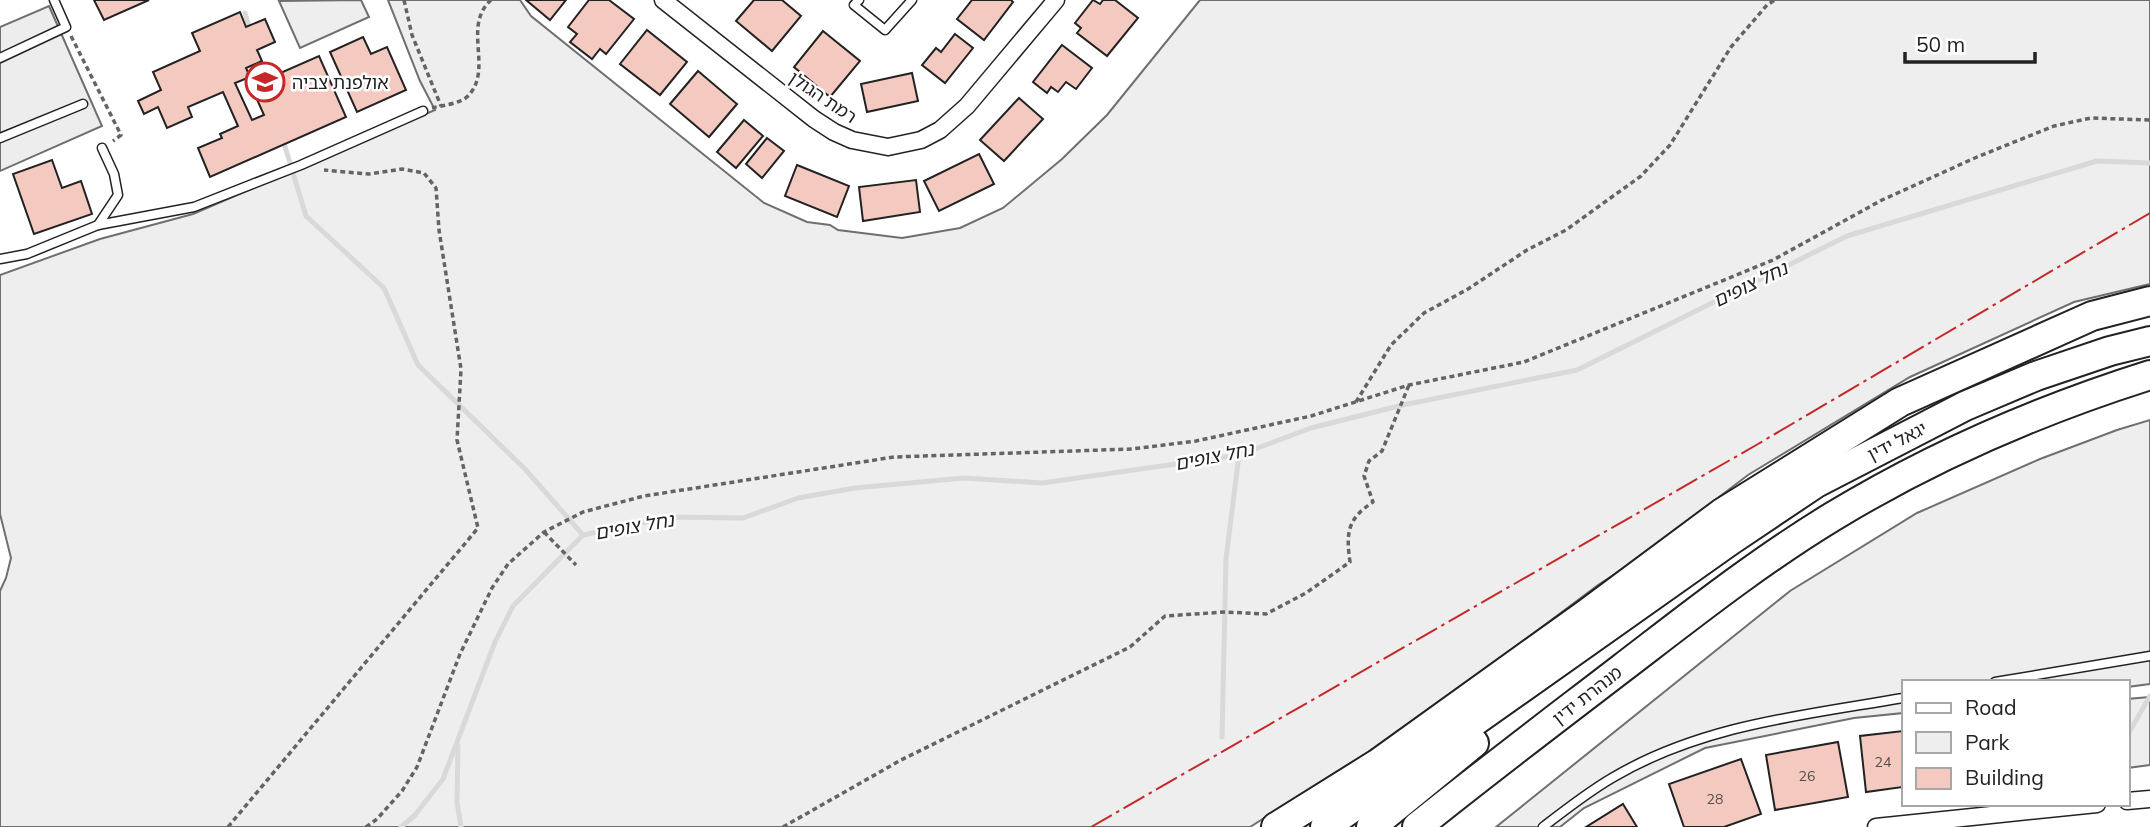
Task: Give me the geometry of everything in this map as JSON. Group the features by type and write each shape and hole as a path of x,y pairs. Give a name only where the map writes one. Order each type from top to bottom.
{"highway":[{"path":"1276,827 1377,764 1723,513 1899,401 2092,316 2150,301"},
{"name":"יגאל ידין","path":"1667,587 1816,483 1898,440 1965,406 2036,376 2110,351 2150,341"},
{"name":"יגאל ידין","path":"1758,564 1835,515 1918,469 2018,423 2150,375"},
{"path":"1444,827 1758,564"},
{"name":"מנהרת ידין","path":"1417,827 1758,564"},
{"path":"1325,827 1667,587"},
{"name":"מנהרת ידין","path":"1371,827 1667,587"}],"street":[{"name":"רמת הגולן","path":"663,0 834,132 868,145 888,147 921,140 953,120 1056,0"},
{"path":"2129,801 2150,799"},
{"path":"1875,827 2078,806"}],"lane":[{"path":"0,58 66,27 54,0"},
{"path":"859,0 854,5 886,30 912,0"},
{"path":"0,138 83,104"},
{"path":"0,259 27,254 97,225 194,207 301,165 423,111"},
{"path":"97,225 117,195 114,173 102,148"},
{"path":"2006,680 2150,656"},
{"path":"1543,827 1613,777 1710,735 1758,723 1902,698"}],"path":[{"path":"404,0 412,35 441,106"},
{"path":"423,111 457,102 469,95 480,61 477,44 478,23 482,8 491,0"},
{"path":"1356,401 1391,345 1424,313 1468,289 1527,250 1566,230 1641,176 1670,145 1731,47 1767,5 1775,0"},
{"path":"66,27 121,135 102,148"},
{"path":"366,827 377,819 402,791 417,767 460,654 492,587 508,565 544,532 583,512 645,496 894,457 1132,449 1196,441 1311,416 1409,385 1524,362 1773,260 1882,200 1976,157 2054,126 2091,118 2150,120"},
{"path":"228,827 478,528 457,440 460,369 439,230 436,188 424,173 402,169 369,174 337,172 301,165"},
{"path":"783,827 901,760 1130,647 1165,616 1225,612 1266,614 1306,593 1350,562 1347,539 1352,523 1358,512 1373,502 1364,477 1370,461 1382,451 1409,385"},
{"path":"544,532 576,565"}],"green space":[{"path":"361,0 369,17 300,48 279,1"},
{"path":"388,0 520,0 531,16 764,203 807,222 830,225 838,230 902,238 960,228 1003,208 1062,159 1107,115 1200,0 2150,0 2150,284 2074,302 1910,377 1748,475 1411,725 1250,827 0,827 0,591 11,558 0,514 0,275 100,239 193,214 435,110 420,81"},
{"path":"2150,420 2150,684 2129,687 2129,680 1902,680 1902,713 1854,718 1705,748 1584,808 1560,827 1496,827 1790,591 1917,513 2040,459"},
{"path":"2150,697 2150,765 2129,768 2129,699"}],"shaded area":[{"path":"49,6 102,126 0,171 0,27"}],"building":[{"path":"94,0 149,0 104,20"},
{"path":"526,0 566,0 550,20"},
{"path":"589,0 609,0 634,19 606,54 600,49 592,59 570,42 577,34 568,27"},
{"path":"754,0 782,0 801,16 772,51 736,21"},
{"path":"972,0 1013,2 984,40 957,19"},
{"path":"1093,0 1100,4 1103,0 1115,0 1138,18 1107,56 1077,33 1081,28 1075,23"},
{"path":"240,12 246,27 265,19 275,42 257,50 262,61 246,68 250,77 235,83 252,120 264,115 251,86 319,56 346,117 210,177 198,148 222,138 220,134 238,126 223,92 188,107 192,117 167,128 158,107 144,114 138,101 161,90 153,72 200,51 192,33"},
{"path":"647,30 687,62 660,95 620,64"},
{"path":"823,31 860,61 830,97 794,67"},
{"path":"955,34 973,48 945,83 922,65 936,48 941,52"},
{"path":"363,37 371,54 387,47 406,90 357,112 330,52"},
{"path":"1062,45 1092,68 1076,89 1066,82 1058,92 1051,87 1047,93 1033,82"},
{"path":"698,71 737,104 709,137 670,104"},
{"path":"912,73 918,101 867,112 861,84"},
{"path":"1019,98 1043,119 1004,161 980,140"},
{"path":"744,120 763,136 736,168 717,152"},
{"path":"767,138 784,151 762,178 746,164"},
{"path":"979,154 994,184 939,211 924,181"},
{"path":"52,160 62,188 81,181 92,214 34,234 13,174"},
{"path":"797,165 849,186 837,217 785,196"},
{"path":"916,180 920,212 863,221 859,187"},
{"path":"1902,731 1902,787 1866,792 1860,736"},
{"path":"1838,742 1848,797 1775,810 1766,755"},
{"path":"1741,759 1761,814 1724,827 1684,827 1669,784"},
{"path":"1623,804 1637,827 1586,827"}],"waterway":[{"path":"245,13 250,30"},
{"path":"258,56 266,84"},
{"path":"283,140 306,216 384,288 418,365 525,469 583,535"},
{"name":"נחל צופים","path":"401,827 415,815 443,779 495,642 513,606 583,535 670,517 743,518 798,498 855,488 964,478 1042,483 1239,455 1311,428 1403,405 1577,370 1847,236 2097,161 2150,163"},
{"path":"1222,737 1226,559 1239,455"},
{"path":"2129,733 2150,696"},
{"path":"458,746 457,802 461,827"}],"power":[{"path":"1091,827 1758,444 2150,213"}],"place":[{"name":"אולפנת צביה","path":"265,82"}]}
